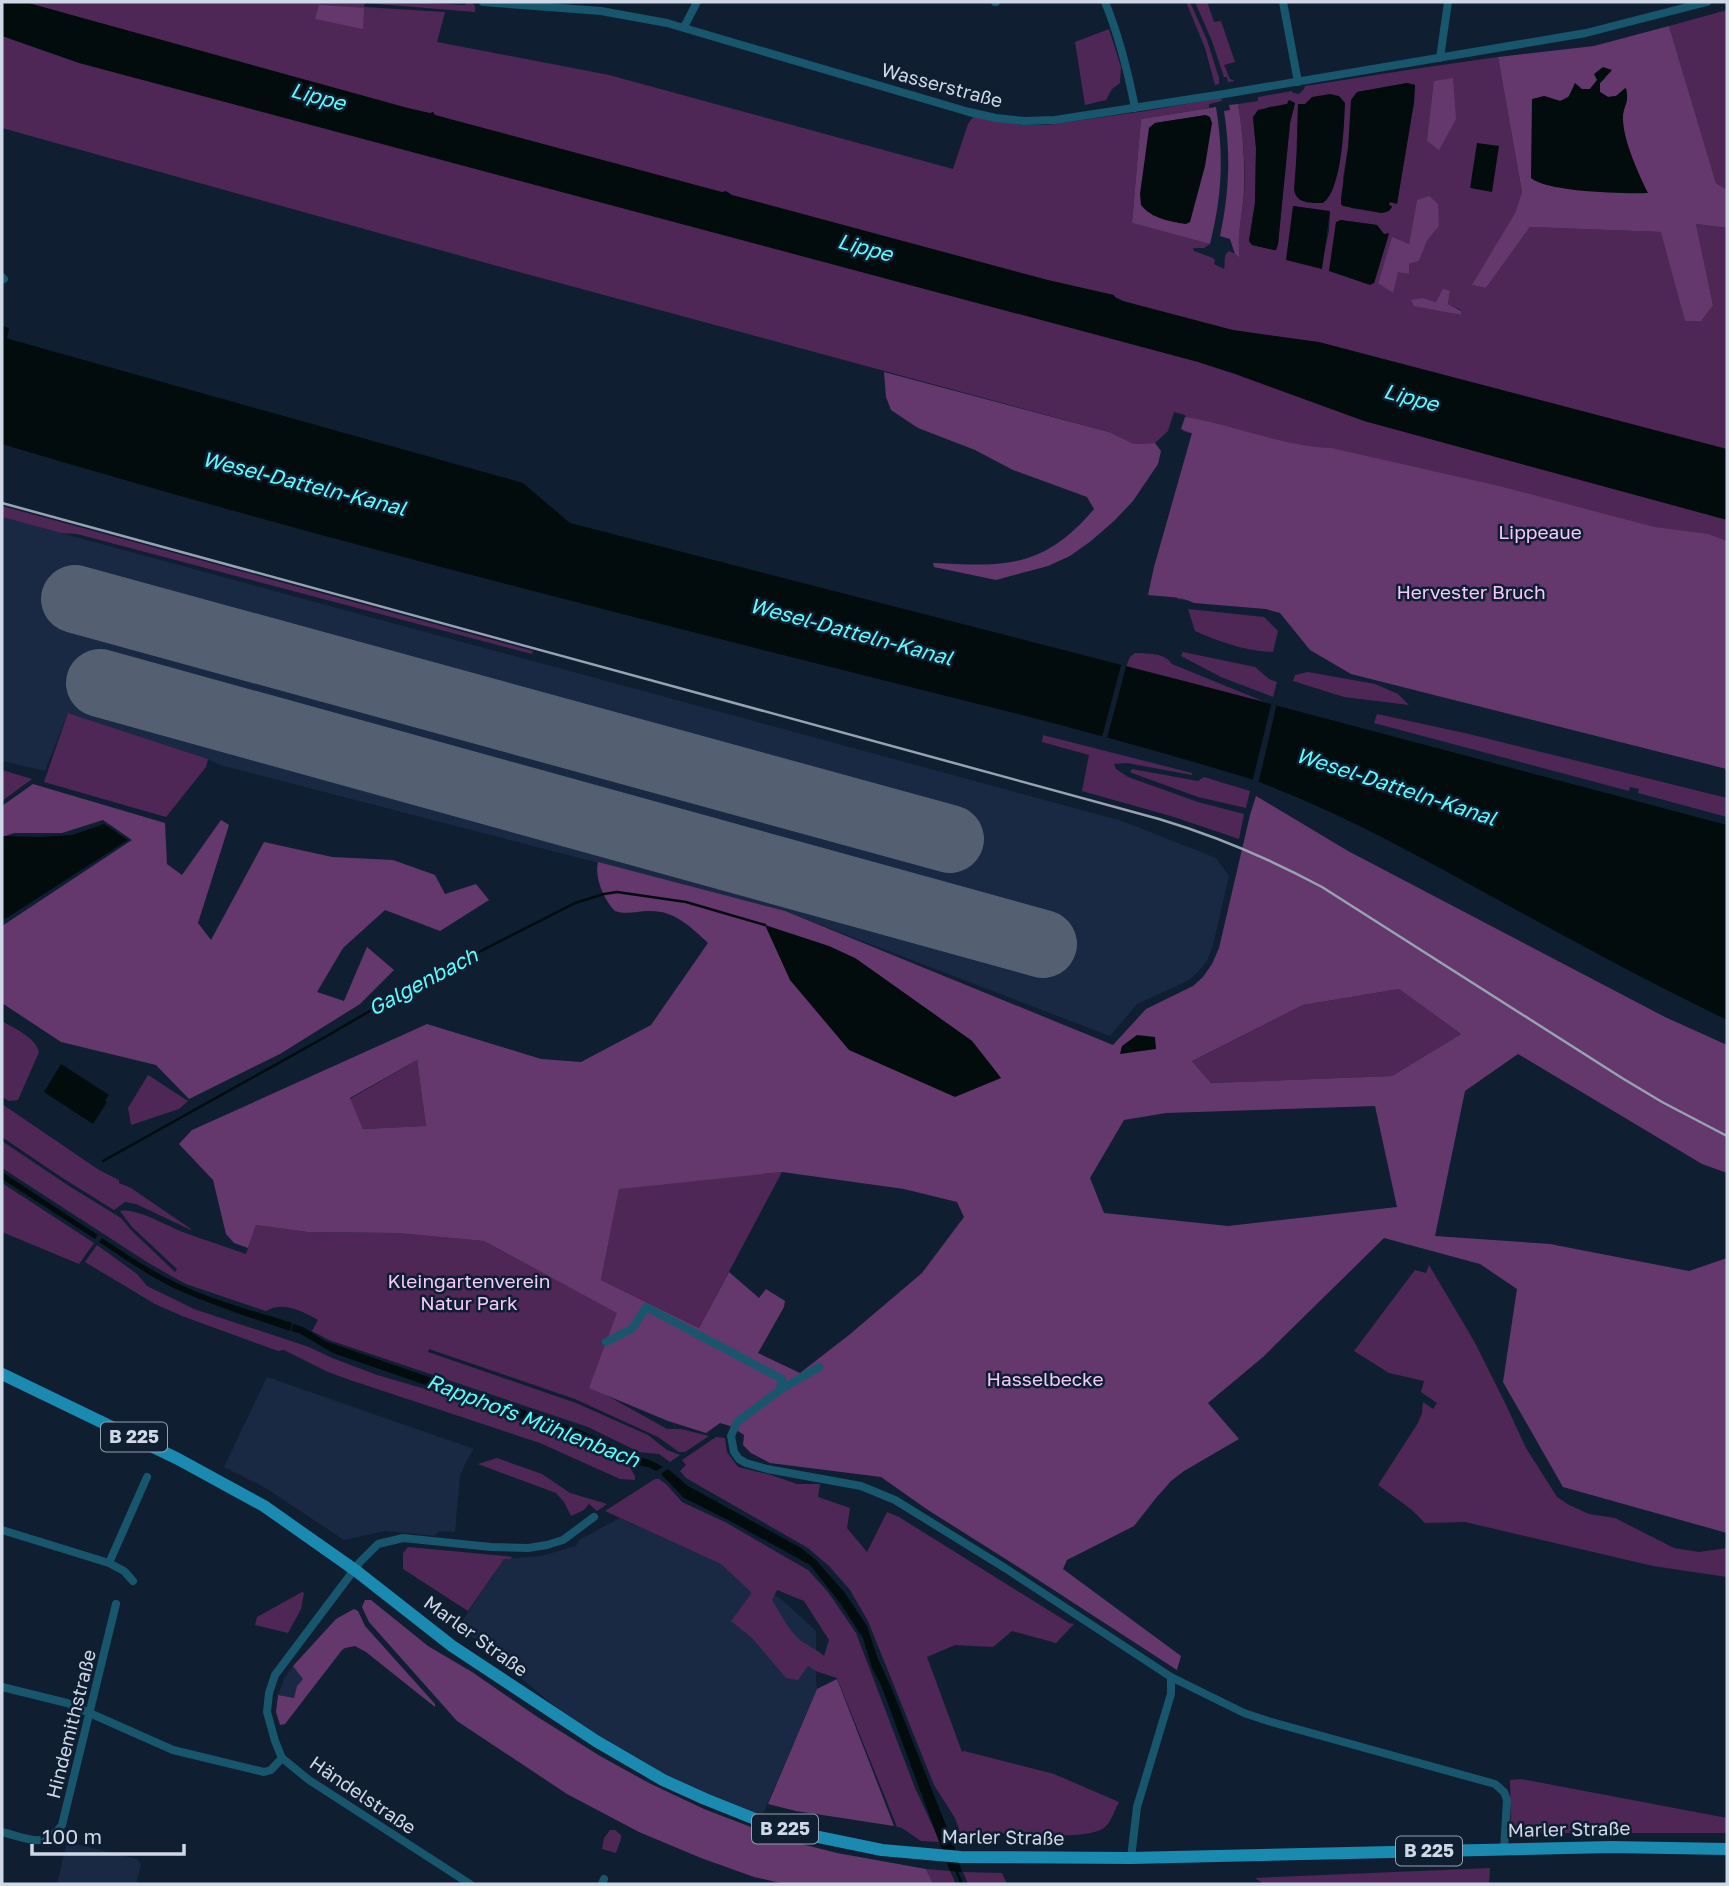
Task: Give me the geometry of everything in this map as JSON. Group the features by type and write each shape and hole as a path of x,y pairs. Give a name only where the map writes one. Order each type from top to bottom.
{"main road":[{"name":"Marler Straße","path":"2,1374 178,1459 264,1506 355,1570 452,1646 596,1741 663,1780 782,1828 849,1844 915,1854 961,1857 1131,1858 1611,1846 1727,1849"}],"street":[{"name":"Wasserstraße","path":"483,2 601,10 684,27 955,108 996,118 1024,121 1055,120 1135,108 1587,33 1707,2"},
{"path":"684,27 696,2"},
{"path":"1105,2 1125,60 1135,108"},
{"path":"1283,2 1298,82"},
{"path":"1440,58 1448,2"},
{"path":"606,1342 633,1328 646,1307 782,1378 779,1390"},
{"path":"820,1367 779,1390 734,1426 731,1444 739,1459 746,1464 766,1469 861,1486 895,1500 1005,1568 1171,1677 1255,1718 1495,1784 1504,1792 1507,1800 1504,1849"},
{"path":"109,1563 147,1477"},
{"path":"355,1570 378,1544 403,1538 491,1547 537,1546 563,1539 594,1517"},
{"path":"2,1530 109,1563 124,1571 133,1581"},
{"name":"Händelstraße","path":"355,1570 275,1675 267,1712 275,1741 282,1758 309,1780 458,1881 470,1884"},
{"name":"Hindemithstraße","path":"2,1832 46,1840 55,1835 62,1825 116,1604"},
{"path":"1131,1858 1137,1807 1171,1694 1171,1677"},
{"path":"2,1688 67,1703 162,1746 264,1772 271,1770 282,1758"}],"shaded area":[{"path":"2,517 1122,821 1216,858 1229,876 1213,945 1207,961 1189,980 1137,1004 1110,1036 784,911 220,765 68,713 45,771 2,761"},
{"path":"267,1377 474,1449 460,1476 455,1532 439,1531 434,1536 385,1531 344,1540 264,1487 224,1467"},
{"path":"620,1518 721,1564 781,1599 816,1631 817,1689 760,1821 596,1741 459,1626 504,1559 541,1556 576,1546 579,1540"},
{"path":"293,1666 304,1679 297,1686 294,1698 278,1695 284,1679"},
{"path":"72,1843 137,1859 141,1864 136,1884 57,1884 66,1846"}],"green space":[{"name":"Lippeaue","path":"2,2 406,2 465,5 466,2 471,2 475,6 475,12 365,3 364,7 445,12 437,42 609,75 953,169 968,124 973,117 1021,125 1047,125 1221,98 1222,101 1209,104 1209,108 1141,119 1132,223 1210,244 1204,248 1193,248 1194,251 1213,258 1214,264 1224,269 1225,257 1229,251 1240,256 1239,234 1245,173 1238,104 1258,101 1258,97 1292,91 1299,94 1305,86 1498,57 1522,192 1515,213 1473,285 1486,288 1530,227 1662,232 1685,320 1713,305 1696,224 1727,228 1727,769 1409,687 1286,611 1178,599 1170,589 1194,434 1183,431 1185,415 1174,412 1168,431 1155,443 1134,444 1109,432 2,128","holes":["1407,83 1415,85 1397,203 1390,202 1382,213 1350,208 1343,178 1357,92","1289,100 1295,103 1290,123 1276,250 1252,245 1249,241 1255,203 1256,148 1253,117 1268,107 1287,104","1310,100 1344,125 1333,189 1326,201 1295,194 1298,104 1305,104","1417,201 1439,226 1427,241 1419,261 1409,264 1409,274 1398,271 1378,283 1392,238 1409,244","1293,206 1330,212 1321,269","1339,220 1377,225 1384,235 1389,234 1374,283","1450,292 1448,304 1461,310 1460,315 1411,301 1423,298 1436,302"]},
{"path":"1186,2 1190,2 1207,40 1219,84 1215,85 1205,48"},
{"path":"1195,2 1207,2 1214,22 1221,21 1235,62 1224,65 1230,79 1235,81 1228,82 1227,77 1224,77"},
{"path":"319,5 364,8 363,29 315,19"},
{"path":"1727,10 1727,190 1716,183 1669,26"},
{"path":"1669,26 1716,183 1727,190 1727,228 1696,224 1713,305 1701,321 1685,321 1661,232 1530,227 1486,288 1472,285 1515,213 1522,192 1498,57 1594,46","holes":["1606,77 1600,83 1600,92 1608,97 1616,96 1625,88 1627,96 1623,116 1624,133 1647,192 1544,96 1560,101 1582,89 1590,89 1597,80"]},
{"path":"1109,29 1121,67 1120,83 1112,89 1106,100 1085,105 1075,42"},
{"path":"1453,78 1456,119 1439,150 1427,141 1434,81"},
{"path":"1238,104 1244,169 1240,257 1235,254 1230,239 1220,236 1228,174 1224,111 1230,110 1229,105"},
{"path":"1216,107 1220,176 1210,244 1132,223 1141,119","holes":["1206,115 1186,224 1152,215 1149,128 1155,123"]},
{"path":"1429,196 1438,204 1439,226 1427,241 1419,261 1409,264 1409,274 1398,272 1393,293 1378,283 1392,237 1409,244 1417,200"},
{"path":"1443,289 1450,291 1448,304 1461,311 1461,315 1414,306 1411,300 1423,298 1436,302"},
{"path":"884,372 1109,432 1134,444 1155,443 1161,451 1158,464 1133,501 1114,521 1070,556 1048,566 996,580 934,567 933,563 982,565 1022,560 1058,543 1094,509 1087,497 1013,470 975,450 918,428 891,410 886,397"},
{"name":"Hervester Bruch","path":"1185,417 1499,486 1654,527 1708,534 1727,541 1727,769 1351,674 1310,650 1280,613 1148,595 1192,433 1181,429"},
{"path":"2,506 533,651 532,654 77,534 61,533 2,517"},
{"path":"1188,609 1264,617 1278,631 1273,652 1233,645 1195,631"},
{"path":"1183,652 1255,667 1277,682 1273,697 1221,677 1181,656"},
{"path":"1135,653 1160,656 1172,664 1265,702 1126,667"},
{"path":"1308,672 1375,684 1398,694 1409,705 1344,697 1293,681 1295,675"},
{"path":"68,713 208,759 206,767 166,817 44,782"},
{"path":"1377,714 1727,798 1727,817 1638,793 1639,789 1630,787 1629,791 1374,723"},
{"path":"1043,735 1192,773 1127,763 1114,764 1116,769 1128,777 1198,802 1244,814 1239,839 1082,791 1089,755 1042,742"},
{"path":"1132,769 1198,781 1204,777 1250,791 1246,808 1198,797 1132,773"},
{"path":"2,770 32,779 2,801"},
{"path":"33,784 165,823 167,864 182,875 221,820 229,825 198,923 211,940 264,842 332,857 393,860 435,875 445,894 476,884 489,900 440,931 385,910 343,948 317,992 344,1001 367,947 394,970 360,1004 280,1054 189,1099 156,1065 61,1042 2,1003 2,926 132,840 103,820 62,833 14,833 2,837 2,806"},
{"name":"Hasselbecke","path":"1256,796 1348,851 1665,1017 1727,1045 1727,1173 1702,1164 1518,1054 1465,1091 1435,1236 1550,1244 1689,1271 1727,1258 1727,1533 1563,1487 1503,1382 1517,1289 1480,1264 1384,1238 1263,1357 1208,1403 1239,1439 1171,1481 1134,1526 1067,1560 1063,1569 1181,1656 1177,1670 881,1477 770,1463 751,1453 743,1445 744,1435 730,1426 720,1423 706,1433 668,1421 589,1388 617,1313 484,1241 397,1233 308,1232 256,1225 248,1248 234,1243 226,1234 213,1180 179,1144 192,1130 427,1024 541,1059 581,1062 651,1025 708,943 674,916 666,913 615,911 601,888 597,874 598,862 785,911 1113,1045 1146,1009 1193,986 1212,964 1219,948","holes":["855,958 972,1041 1001,1078","1399,989 1461,1034 1392,1076 1211,1083 1192,1061 1303,1005","417,1060 426,1126 363,1129 350,1098","1375,1106 1397,1207 1228,1226 1104,1213 1090,1178 1124,1120 1166,1113","782,1172 904,1189 957,1202 964,1217 922,1273 800,1373 758,1353 785,1301 766,1289 759,1298 729,1272 699,1328 601,1280 619,1189"]},
{"path":"1399,989 1461,1034 1392,1076 1211,1083 1192,1061 1303,1005"},
{"path":"2,1021 29,1038 39,1052 18,1100 9,1101 2,1097"},
{"path":"417,1060 426,1126 363,1129 350,1099"},
{"path":"148,1075 188,1101 179,1109 131,1125 128,1108"},
{"path":"2,1104 191,1230 136,1204 125,1202 114,1210 61,1177 2,1137"},
{"path":"2,1141 121,1218 175,1272 177,1269 132,1227 120,1211 144,1215 246,1254 256,1225 308,1232 397,1233 484,1241 618,1313 590,1386 667,1429 681,1429 709,1436 685,1452 679,1452 658,1437 575,1399 429,1349 428,1352 576,1403 648,1435 667,1450 680,1455 670,1462 659,1454 639,1452 588,1427 329,1340 312,1331 318,1320 299,1311 279,1307 266,1311 186,1284 147,1262 2,1168"},
{"name":"Kleingartenverein Natur Park","path":"782,1172 699,1328 601,1280 619,1188"},
{"path":"2,1183 94,1243 79,1264 2,1232"},
{"path":"97,1245 137,1274 147,1286 194,1309 309,1347 377,1375 439,1393 553,1433 629,1466 635,1480 620,1479 540,1443 350,1380 284,1350 278,1351 182,1316 155,1304 85,1262"},
{"path":"1429,1265 1474,1341 1526,1448 1557,1497 1589,1514 1615,1518 1674,1548 1699,1552 1727,1548 1727,1577 1653,1566 1465,1522 1425,1523 1378,1485 1418,1423 1423,1402 1433,1409 1437,1403 1421,1392 1424,1381 1389,1373 1354,1351 1415,1270 1426,1273"},
{"path":"716,1437 725,1438 727,1452 738,1467 797,1484 820,1484 818,1497 850,1508 847,1528 867,1552 887,1512 1074,1624 1056,1643 1012,1631 993,1647 955,1645 927,1657 962,1752 1054,1774 1119,1802 1106,1826 1086,1834 1052,1836 993,1833 963,1841 955,1818 934,1785 868,1621 850,1590 829,1566 808,1548 686,1478 680,1471 686,1465 682,1460"},
{"path":"497,1458 542,1474 570,1493 607,1504 597,1511 589,1504 584,1510 571,1516 556,1493 478,1464"},
{"path":"659,1479 682,1502 725,1522 808,1570 828,1592 856,1633 915,1788 940,1842 921,1841 897,1827 837,1678 808,1666 798,1680 786,1678 752,1638 731,1621 751,1592 721,1564 605,1511","holes":["777,1590 804,1601 829,1640 824,1656 796,1636 772,1600"]},
{"path":"408,1547 512,1557 504,1559 468,1611 403,1569 403,1553"},
{"path":"302,1592 301,1609 288,1633 255,1625 257,1617"},
{"path":"365,1600 371,1600 428,1646 472,1672 536,1716 649,1783 704,1809 782,1839 837,1853 926,1869 933,1884 785,1884 754,1877 639,1832 567,1794 457,1721 369,1622 362,1607"},
{"path":"354,1609 358,1611 365,1626 435,1707 355,1646 342,1650 285,1724 280,1725 276,1712 278,1695 294,1698 297,1686 303,1679 293,1666 336,1619"},
{"path":"837,1679 894,1826 768,1804 817,1689"},
{"path":"1521,1779 1727,1818 1727,1833 1511,1833 1510,1780"},
{"path":"610,1830 621,1835 616,1853 602,1849 604,1838"},
{"path":"1490,1868 1489,1884 1264,1884 1255,1878"},
{"path":"926,1869 950,1871 956,1884 933,1884"},
{"path":"963,1872 1002,1873 1007,1884 968,1884"}],"water":[{"name":"Lippe","path":"2,2 25,2 408,108 433,112 435,115 726,191 732,195 1048,280 1114,295 1123,301 1233,330 1319,342 1727,449 1727,520 1364,421 1198,362 79,63 2,36"},
{"path":"1603,67 1612,70 1600,83 1600,92 1608,97 1616,96 1626,88 1624,129 1632,157 1648,193 1569,189 1540,183 1531,178 1532,99 1544,96 1560,101 1568,98 1575,83 1582,89 1590,89 1597,80 1594,74"},
{"path":"1407,83 1415,85 1414,102 1397,204 1390,202 1391,209 1382,213 1343,206 1341,198 1351,100 1357,92"},
{"path":"1330,94 1339,96 1345,103 1338,171 1329,196 1323,203 1304,202 1298,198 1294,189 1298,104 1305,104 1312,97"},
{"path":"1289,100 1295,103 1290,123 1278,244 1274,250 1252,245 1249,241 1255,203 1256,148 1253,117 1258,110 1287,104"},
{"path":"1206,115 1212,123 1205,166 1190,222 1186,224 1168,221 1156,216 1141,205 1140,194 1149,128 1155,123"},
{"path":"1477,143 1499,146 1492,192 1470,188"},
{"path":"1293,206 1330,211 1322,269 1286,260"},
{"path":"1341,220 1377,225 1384,234 1389,233 1374,283 1370,285 1329,271 1336,222"},
{"name":"Wesel-Datteln-Kanal","path":"2,326 9,328 9,339 523,483 570,523 1188,682 1727,825 1727,1020 1613,962 1378,835 1251,779 1070,728 383,552 2,444"},
{"path":"104,824 128,840 2,921 3,836 72,835"},
{"path":"765,925 829,946 855,958 972,1041 1001,1078 955,1097 849,1050 790,980"},
{"path":"1137,1035 1155,1037 1156,1049 1120,1054 1122,1046"},
{"path":"61,1064 109,1095 93,1124 44,1092"},
{"path":"2,1172 98,1235 95,1239 2,1179"},
{"path":"102,1238 187,1288 292,1323 290,1331 219,1307 168,1285 99,1242"},
{"path":"293,1324 325,1341 573,1427 663,1467 656,1471 627,1463 590,1444 547,1427 333,1353 291,1331"},
{"path":"668,1469 688,1486 801,1548 816,1560 845,1593 867,1626 962,1872 950,1871 863,1638 840,1603 810,1565 684,1498 661,1474"}],"pier":[{"path":"1122,662 1127,663 1106,742 1101,741"},
{"path":"1272,701 1277,703 1258,785 1252,783"}],"waterway":[{"name":"Galgenbach","path":"103,1161 416,984 575,903 617,892 686,902 765,925"},
{"name":"Rapphofs Mühlenbach","path":"955,1868 962,1884"}],"runway":[{"path":"75,599 950,839"},
{"path":"100,683 1043,944"}],"railway":[{"path":"2,503 1159,819 1201,833 1263,858 1322,887 1622,1078 1727,1136"}]}
